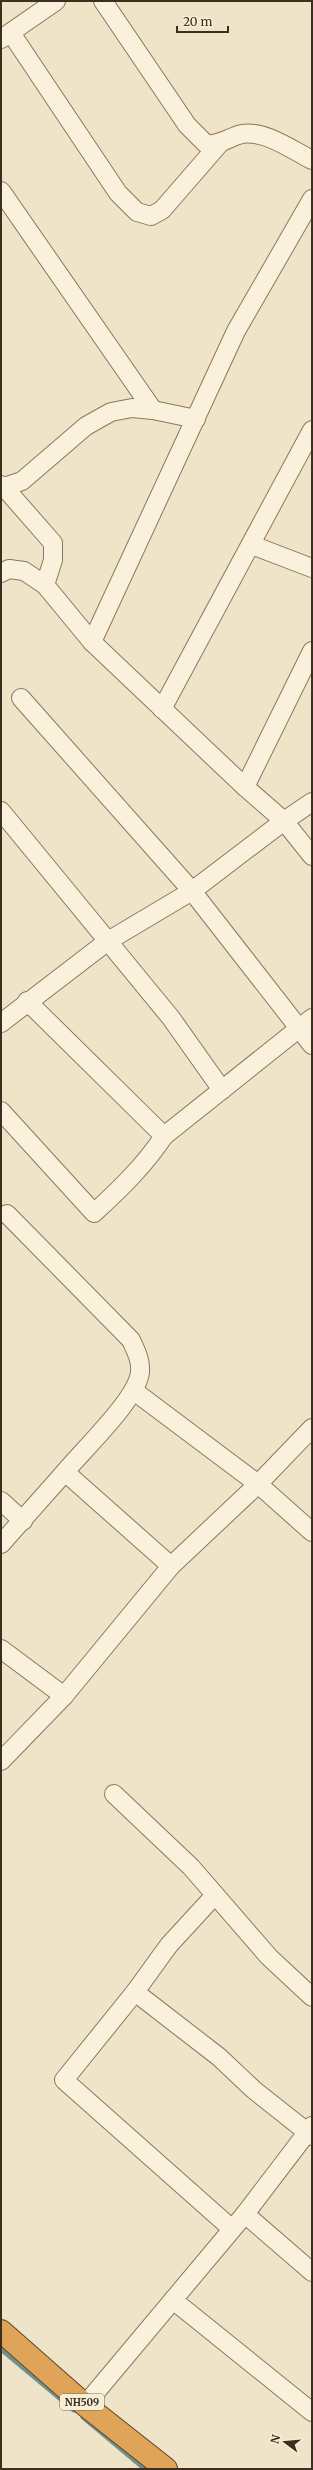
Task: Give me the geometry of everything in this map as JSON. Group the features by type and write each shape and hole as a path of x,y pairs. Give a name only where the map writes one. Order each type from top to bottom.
{"highway":[{"name":"NH509","path":"1,2331 85,2405 166,2469"}],"street":[{"path":"56,1 6,36 118,192 137,212 150,216 162,210 221,142"},
{"path":"103,1 199,138 206,144 215,145 244,134 258,135 273,140 312,160"},
{"path":"1,191 153,410"},
{"path":"92,642 236,331 312,199"},
{"path":"45,585 53,560 53,542 3,486 22,481 86,426 111,412 132,408 153,410 196,419"},
{"path":"162,709 252,545 312,431"},
{"path":"252,545 312,568"},
{"path":"1,573 8,569 24,571 45,585 92,642 245,787 284,820 312,856"},
{"path":"245,787 312,651"},
{"path":"22,698 192,891 305,1023 312,1045"},
{"path":"3,1019 108,941 192,891 284,820 312,802"},
{"path":"1,811 171,1018 222,1090"},
{"path":"27,1001 164,1136"},
{"path":"1,1110 94,1213 134,1176 150,1158 164,1136 305,1023"},
{"path":"1,1544 23,1521 134,1391 140,1373 140,1359 131,1340 7,1214"},
{"path":"134,1391 258,1484 312,1532"},
{"path":"1,1761 64,1696 171,1566 258,1484 312,1428"},
{"path":"65,1472 171,1566"},
{"path":"1,1501 23,1521"},
{"path":"1,1649 64,1696"},
{"path":"114,1794 191,1867 269,1957 312,1997"},
{"path":"215,1895 169,1945 135,1992 64,2080 232,2229"},
{"path":"85,2405 245,2214 310,2131 254,2090 219,2057 135,1992"},
{"path":"245,2214 312,2272"},
{"path":"173,2300 312,2412"}],"waterway":[{"path":"1,2349 74,2410"},
{"path":"83,2417 145,2469"}]}
